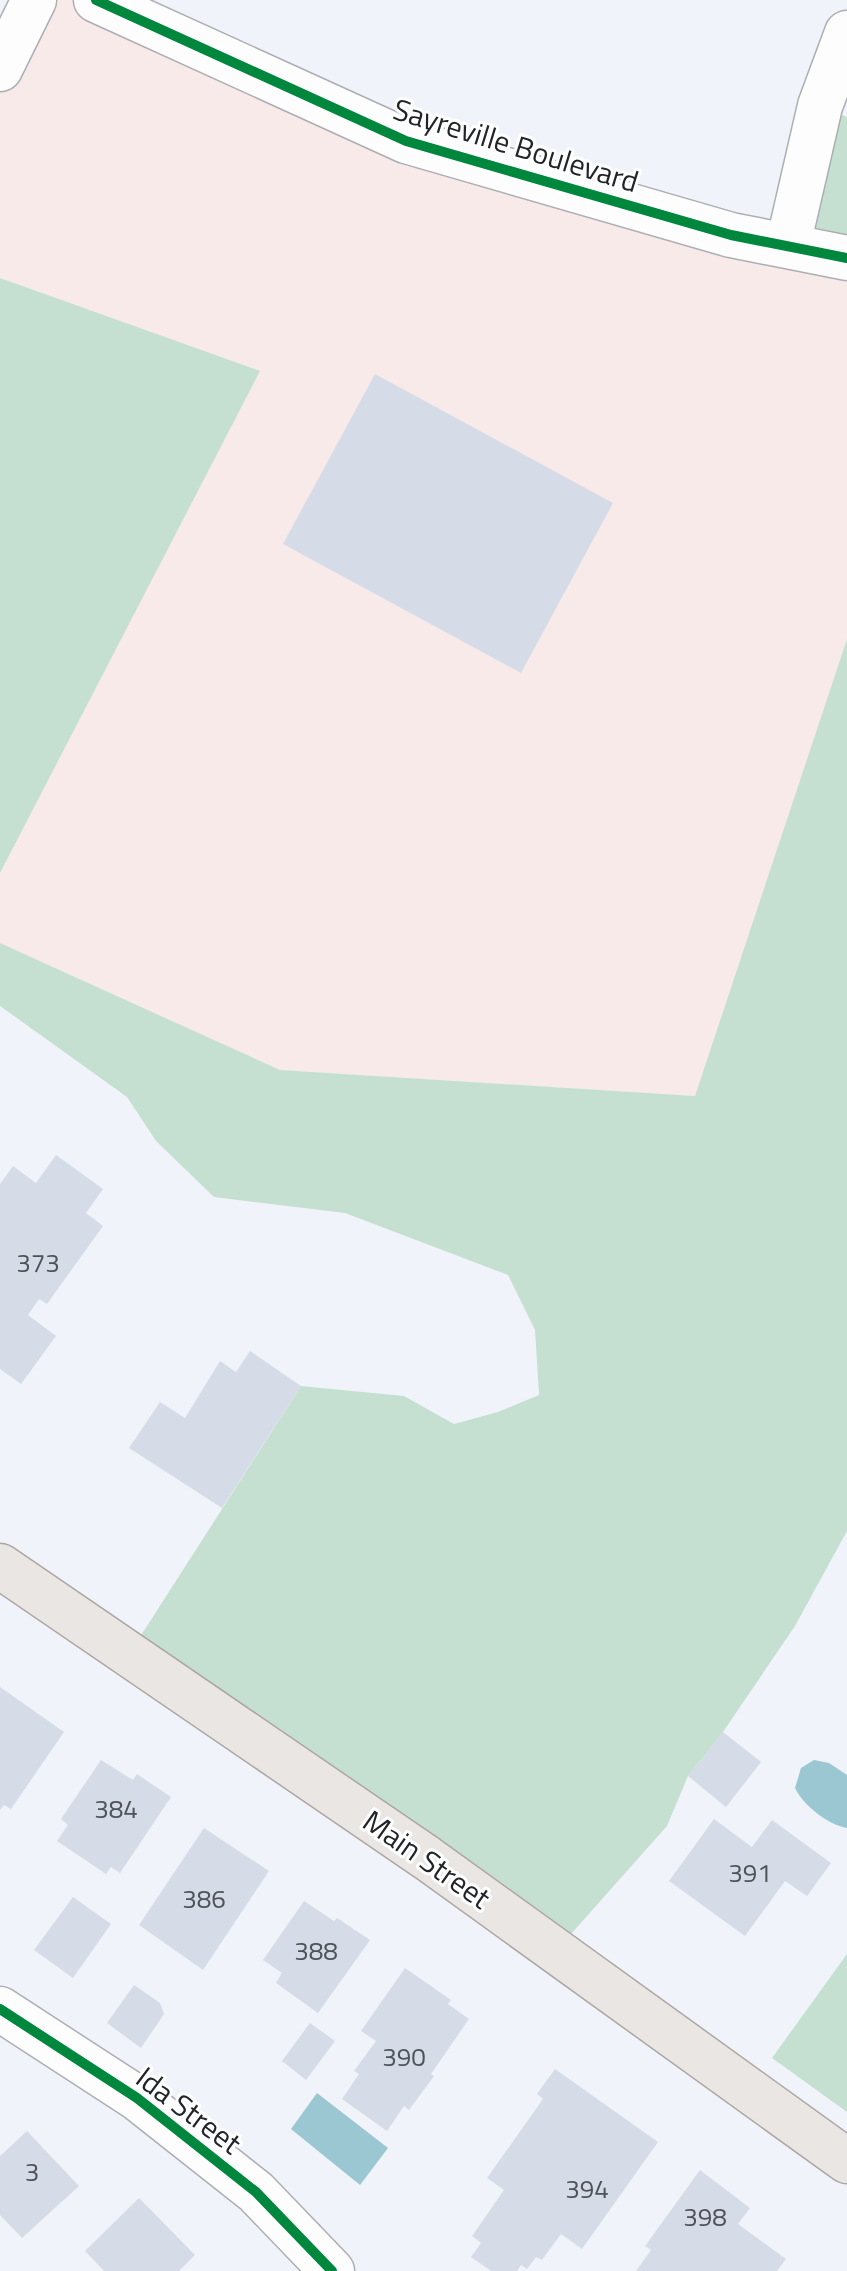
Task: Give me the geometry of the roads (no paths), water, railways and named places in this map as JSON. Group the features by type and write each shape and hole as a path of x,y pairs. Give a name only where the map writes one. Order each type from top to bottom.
{"main road":[{"name":"Main Street","path":"0,1566 427,1858 847,2161"}],"street":[{"path":"0,69 34,0"},
{"name":"Sayreville Boulevard","path":"96,0 406,141 731,235 847,258"},
{"path":"788,245 820,106 847,33"},
{"name":"Ida Street","path":"0,2009 137,2098 256,2192 332,2271"}],"water":[{"path":"814,1760 829,1763 847,1775 847,1828 817,1813 795,1788 801,1768"},
{"path":"317,2093 388,2148 360,2185 291,2129"}]}
